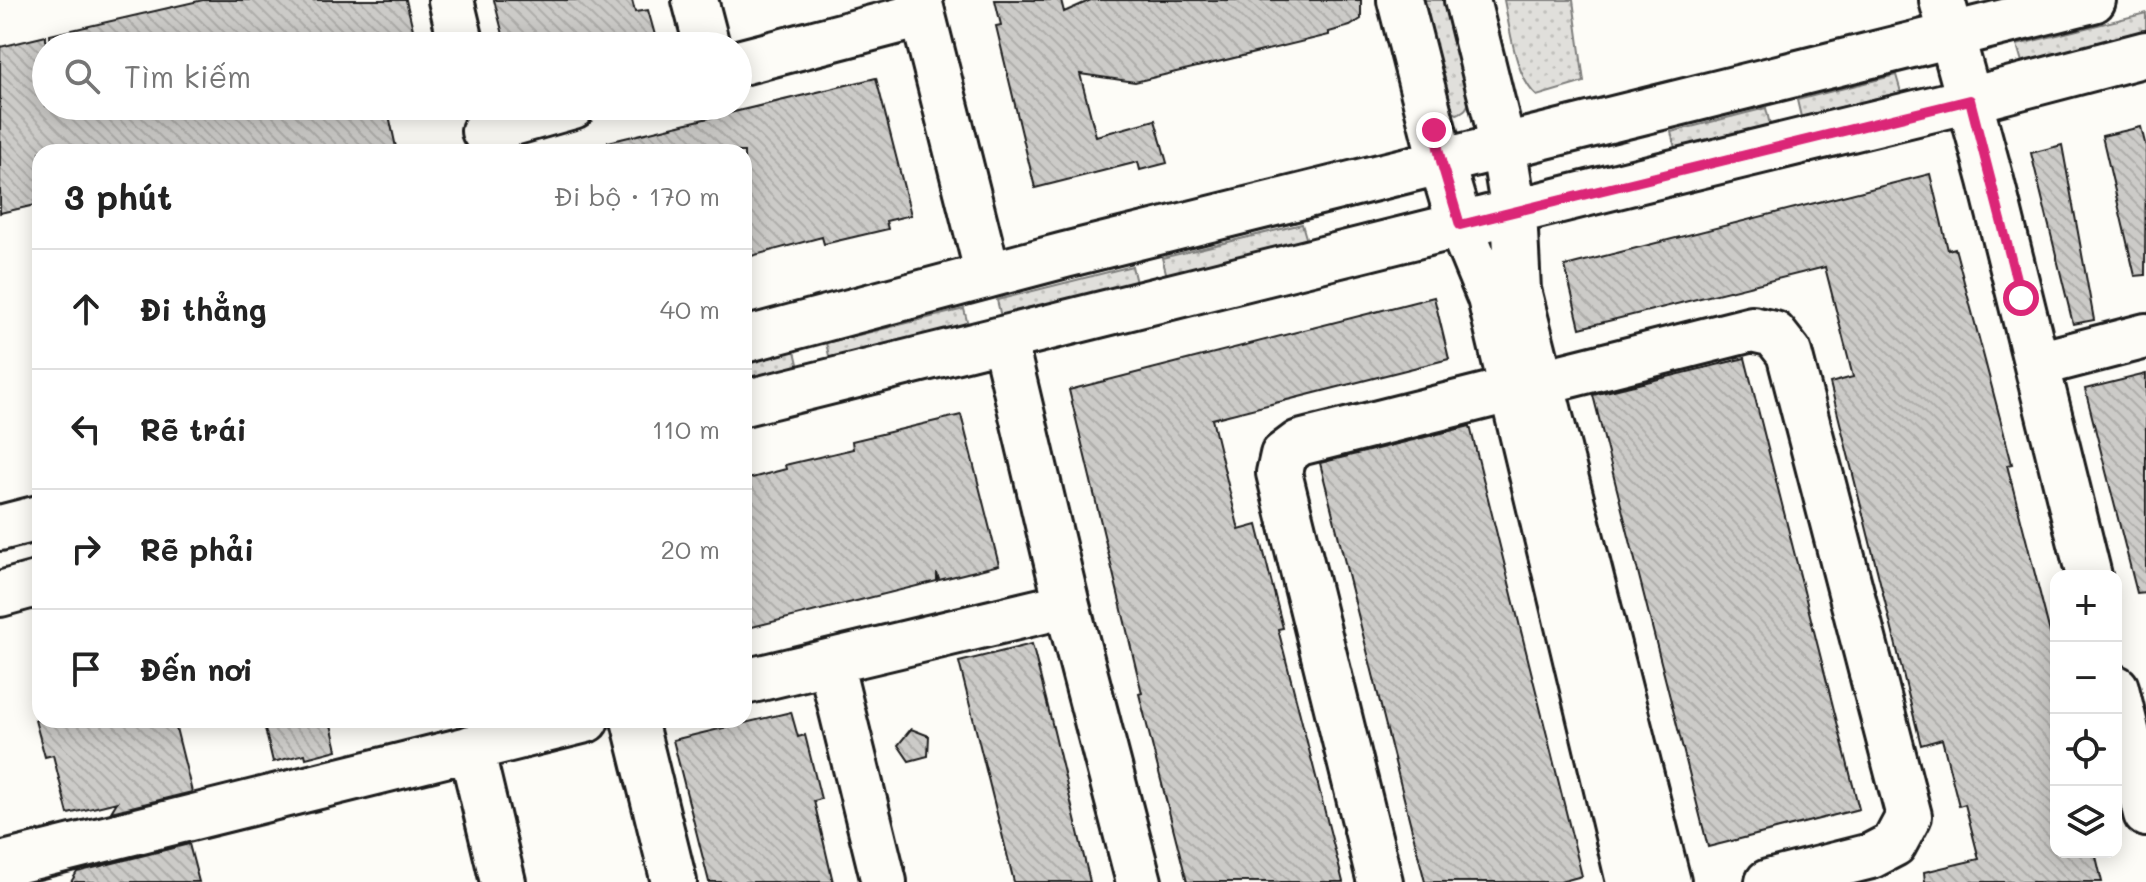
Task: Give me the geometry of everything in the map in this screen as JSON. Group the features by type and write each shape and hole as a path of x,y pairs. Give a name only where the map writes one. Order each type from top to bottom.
{"street":[{"path":"451,0 459,32"},
{"path":"695,0 703,32"},
{"path":"1400,0 1460,225 1527,385 1668,882"},
{"path":"1467,0 1503,145 1514,212 1527,385 1629,882"},
{"path":"752,338 1503,145 1946,17 2093,0"},
{"path":"752,59 920,8 988,275"},
{"path":"1946,17 2038,364 2088,570"},
{"path":"752,401 2146,54"},
{"path":"484,130 521,120"},
{"path":"1380,882 1279,473 1283,455 1299,443 1752,329 1774,334 1789,353 1909,816 1894,844 1871,856 1768,882"},
{"path":"2038,364 2146,336"},
{"path":"1004,339 1067,605 1139,882"},
{"path":"0,528 32,520"},
{"path":"0,594 32,585"},
{"path":"752,680 1067,605"},
{"path":"830,662 884,882"},
{"path":"2122,713 2146,814"},
{"path":"0,865 553,728"},
{"path":"636,728 674,882"},
{"path":"471,748 503,882"}],"shaded area":[{"path":"1420,0 1444,0 1469,100 1466,109 1457,114 1450,111"},
{"path":"1504,0 1573,0 1584,82 1537,96 1518,65"},
{"path":"2146,13 2146,31 2022,62 2017,45"},
{"path":"1896,75 1901,92 1801,117 1797,100"},
{"path":"1766,108 1770,125 1675,148 1671,132"},
{"path":"1302,224 1307,241 1167,276 1162,258"},
{"path":"1132,266 1136,283 1001,317 997,300"},
{"path":"964,309 968,325 830,360 826,343"},
{"path":"795,351 799,368 752,380 752,361"}],"building":[{"path":"203,0 406,0 414,32 63,32"},
{"path":"494,0 632,0 635,12 648,10 654,32 502,32"},
{"path":"995,0 1061,0 1064,12 1091,0 1361,0 1361,19 1329,32 1329,35 1135,82 1080,74 1096,136 1155,120 1167,163 1140,170 1138,162 1035,188 996,26 1001,25"},
{"path":"32,39 32,120 390,120 395,144 32,144 32,206 0,213 0,47"},
{"path":"876,78 911,215 886,221 888,229 824,244 822,237 752,256 752,144 608,144 700,120 752,120 752,108"},
{"path":"2141,127 2146,147 2145,275 2135,276 2102,136"},
{"path":"2062,145 2094,320 2073,324 2031,153"},
{"path":"1930,174 1948,250 1955,248 2012,464 2007,465 2050,633 2050,858 2096,858 2102,882 1925,882 1924,872 1979,859 1965,804 1959,806 1942,739 1921,745 1830,383 1853,377 1825,267 1580,328 1565,266"},
{"path":"1434,297 1449,359 1212,419 1239,530 1257,525 1283,628 1278,629 1343,882 1187,882 1139,694 1142,693 1069,390"},
{"path":"1745,358 1859,809 1708,847 1593,395"},
{"path":"2146,374 2146,592 2137,593 2085,389"},
{"path":"961,415 999,565 939,580 937,573 937,581 752,627 752,478 786,469 785,465 853,449 852,441"},
{"path":"1470,426 1582,876 1560,882 1425,882 1320,463"},
{"path":"1032,644 1090,882 1014,882 959,662"},
{"path":"791,712 798,737 805,735 821,799 814,801 833,882 709,882 673,740 724,728 752,728 752,721"},
{"path":"37,728 176,728 192,792 111,812 117,802 68,814 53,755 45,757"},
{"path":"265,728 332,728 337,750 273,762"},
{"path":"911,729 929,736 928,756 909,761 898,745"},
{"path":"189,844 199,882 71,882 77,872"}],"route":[{"path":"1434,130 1460,225 1970,100 2021,298"}]}
